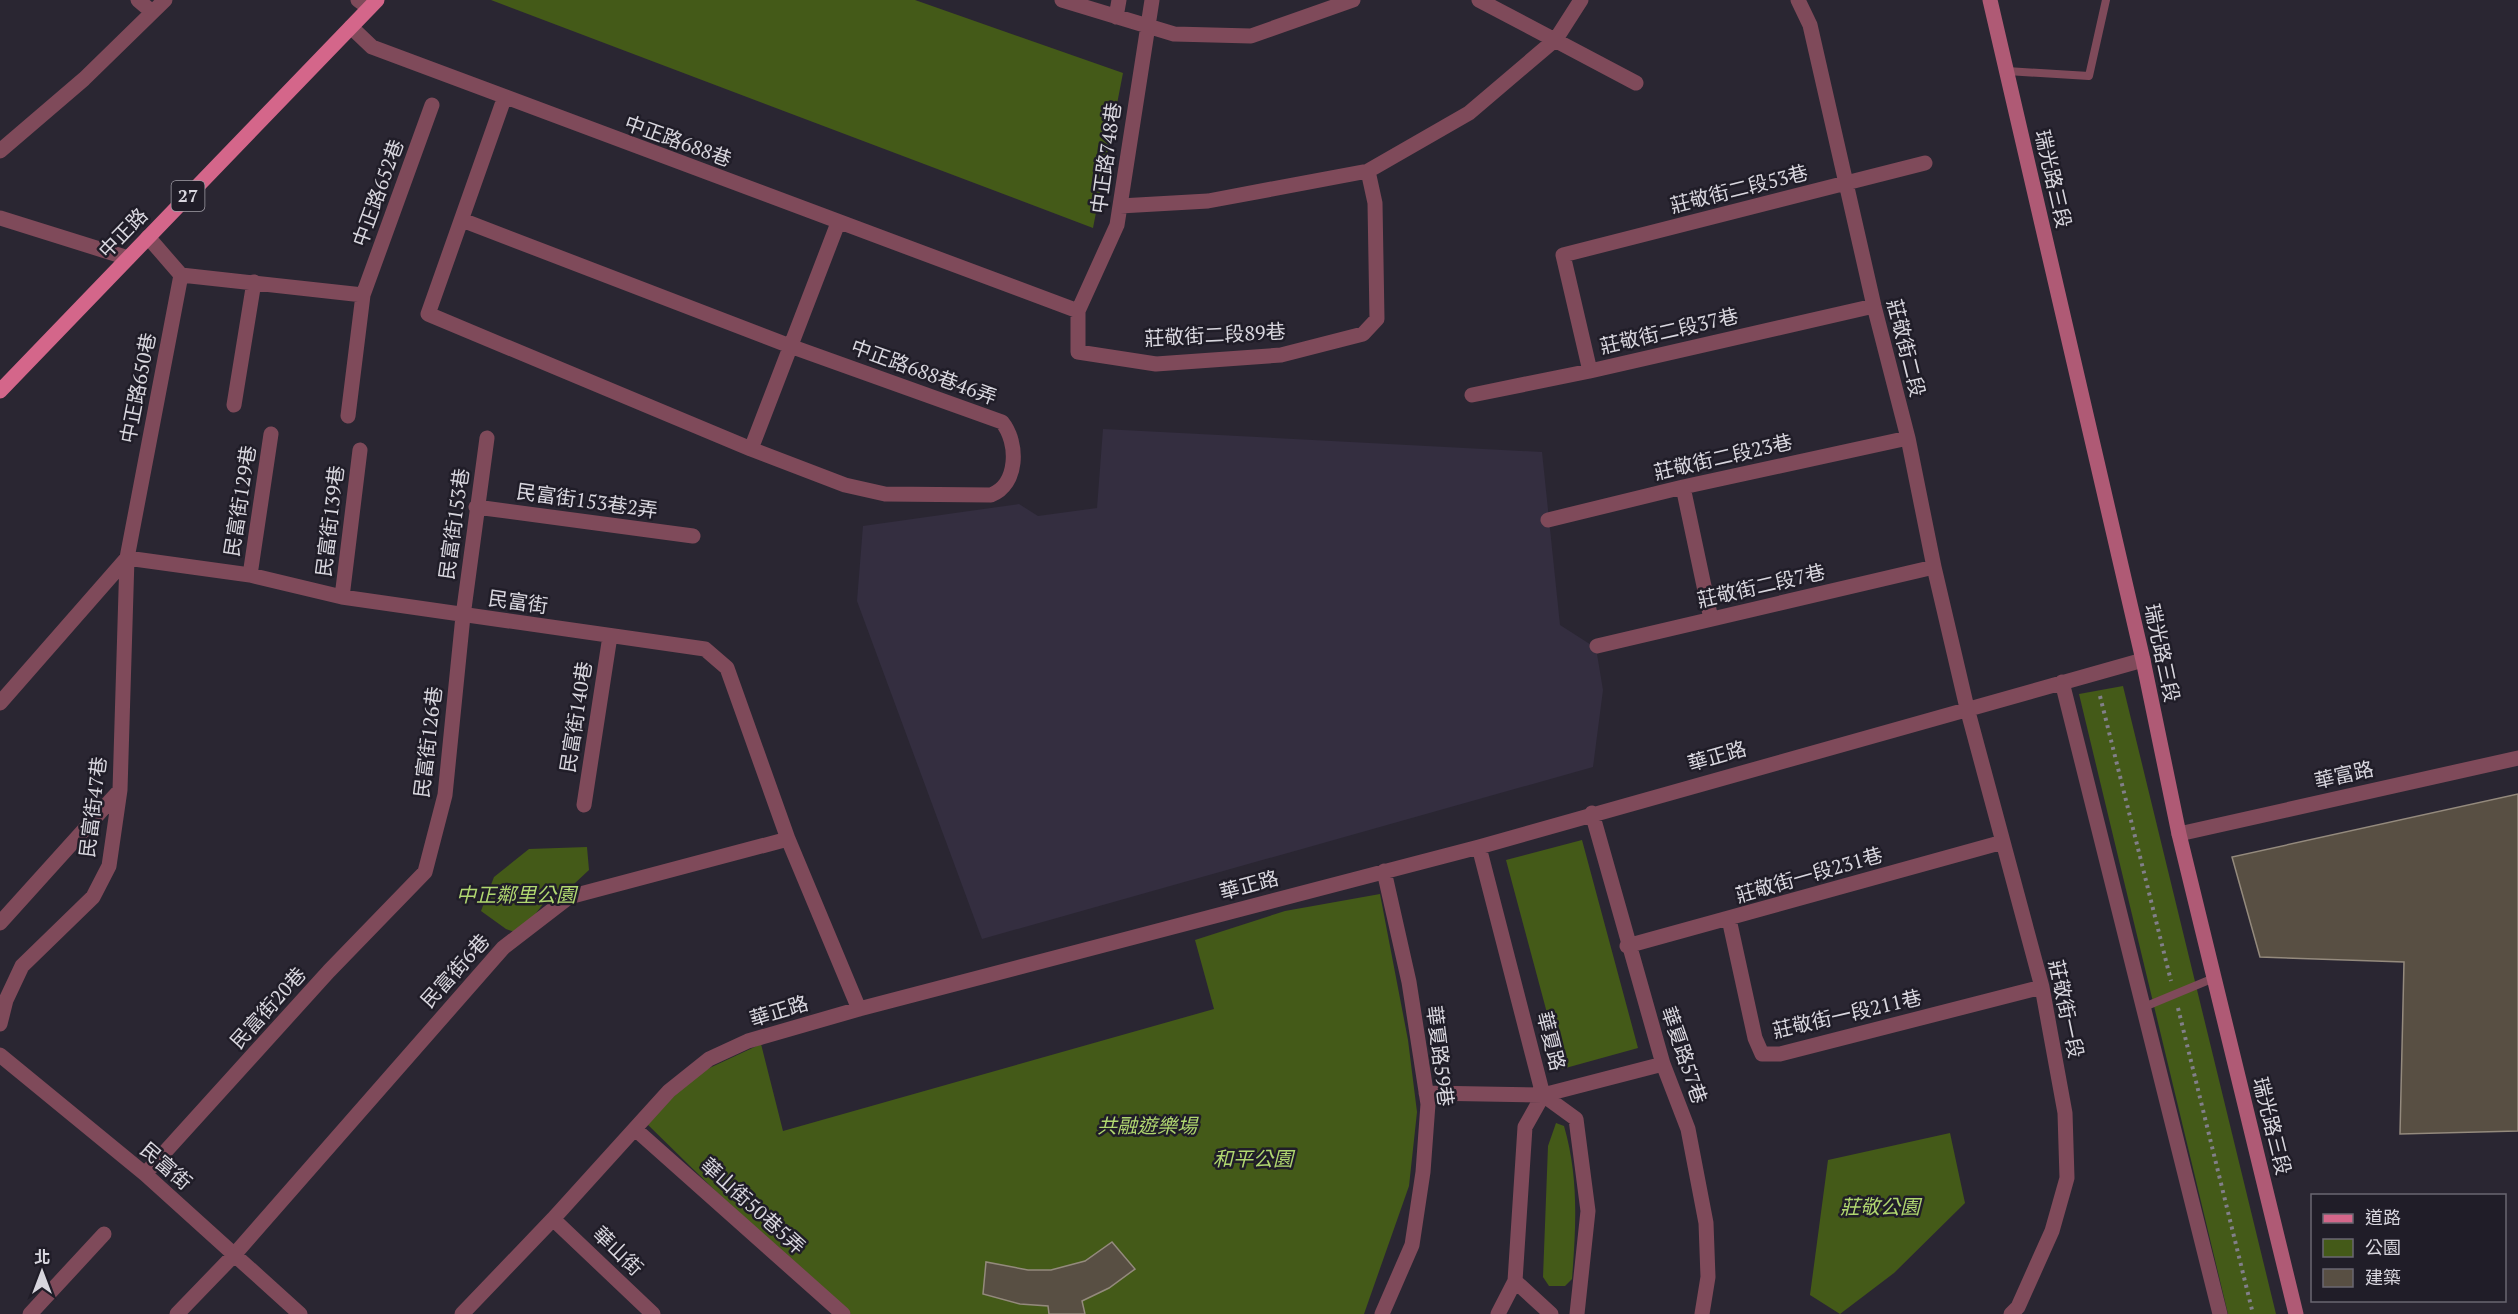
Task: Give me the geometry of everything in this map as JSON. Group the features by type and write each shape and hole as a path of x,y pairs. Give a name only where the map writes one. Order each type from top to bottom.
{"main road":[{"name":"中正路","path":"0,391 351,27 368,3"}],"street":[{"path":"138,0 151,11"},
{"path":"0,151 84,79 151,11 165,0"},
{"path":"1062,0 1174,34 1251,36 1353,0"},
{"path":"1116,17 1119,0"},
{"name":"中正路748巷","path":"1078,352 1078,311 1117,225 1152,0"},
{"path":"1479,0 1636,83"},
{"path":"1120,206 1208,201 1368,171 1469,113 1556,39 1581,0"},
{"name":"莊敬街二段","path":"1798,0 1810,25 1874,306 1908,438 1934,567 1967,708"},
{"name":"瑞光路三段","path":"1990,0 2143,660 2180,834 2296,1314"},
{"name":"中正路688巷","path":"351,27 372,47 504,99 1078,311"},
{"path":"462,220 504,99"},
{"name":"中正路652巷","path":"348,416 363,295 432,105"},
{"name":"莊敬街二段53巷","path":"1563,255 1925,163"},
{"name":"莊敬街二段89巷","path":"1078,352 1156,364 1281,356 1364,334 1377,319 1375,203 1368,171"},
{"path":"0,218 128,258"},
{"name":"中正路688巷46弄","path":"462,220 790,346 1002,422 1009,430 1013,446 1009,482 1002,491 991,495 885,494 845,485 751,449 428,314 462,220"},
{"path":"751,449 838,223"},
{"path":"148,237 181,275 363,295"},
{"name":"莊敬街二段37巷","path":"1563,255 1590,371 1874,306"},
{"name":"中正路650巷","path":"127,558 181,275"},
{"path":"234,405 254,282"},
{"path":"1472,395 1590,371"},
{"name":"民富街129巷","path":"250,575 271,434"},
{"name":"民富街153巷","path":"463,615 487,438"},
{"name":"莊敬街二段23巷","path":"1548,520 1683,487 1908,438"},
{"name":"民富街139巷","path":"342,597 360,450"},
{"path":"1683,487 1711,619"},
{"name":"民富街153巷2弄","path":"476,507 693,537"},
{"path":"0,703 127,558"},
{"name":"民富街","path":"127,558 250,575 342,597 705,649 727,668 788,839 859,1009"},
{"name":"民富街47巷","path":"0,1024 6,1000 22,966 93,897 109,866 120,790 127,558"},
{"name":"莊敬街二段7巷","path":"1597,646 1934,567"},
{"name":"民富街126巷","path":"424,872 445,795 463,615"},
{"name":"民富街140巷","path":"584,805 610,636"},
{"name":"華正路","path":"462,1314 553,1219 669,1091 709,1059 748,1041 859,1009 1479,846 2143,660"},
{"path":"2062,682 2220,1314"},
{"name":"莊敬街一段","path":"1967,708 2042,987 2065,1113 2067,1178 2052,1231 2018,1312"},
{"name":"華富路","path":"2180,834 2518,758"},
{"path":"0,922 120,790"},
{"name":"華夏路57巷","path":"1592,813 1627,946 1663,1064 1688,1129 1706,1223 1708,1277 1702,1314"},
{"name":"民富街6巷","path":"177,1314 234,1255 503,948 569,897 788,839"},
{"name":"莊敬街一段231巷","path":"1627,946 2002,842"},
{"name":"華夏路","path":"1479,846 1543,1095 1525,1127 1515,1281 1498,1314"},
{"name":"華夏路59巷","path":"1382,1314 1412,1245 1423,1172 1428,1104 1409,982 1384,871"},
{"name":"民富街20巷","path":"145,1174 329,971 424,872"},
{"name":"莊敬街一段211巷","path":"1729,919 1755,1038 1762,1054 1780,1054 2042,987"},
{"name":"民富街","path":"0,1055 145,1174 300,1314"},
{"path":"1426,1093 1543,1095 1663,1064"},
{"path":"1543,1095 1576,1119 1588,1211 1577,1314"},
{"name":"華山街50巷5弄","path":"635,1129 843,1314"},
{"name":"華山街","path":"553,1219 653,1314"},
{"path":"30,1314 104,1234"},
{"path":"1515,1281 1551,1314"}],"lane":[{"path":"2007,71 2089,76 2106,0"},
{"path":"2144,1007 2214,978"}],"shaded area":[{"path":"1103,429 1542,452 1560,625 1596,648 1603,690 1593,767 982,939 857,601 863,526 1019,504 1038,516 1097,508"}],"green space":[{"path":"491,0 915,0 1123,73 1093,228"},
{"path":"2123,686 2276,1314 2228,1314 2079,694"},
{"path":"1582,840 1638,1048 1562,1069 1506,860"},
{"name":"中正鄰里公園","path":"587,847 589,870 574,884 547,899 520,934 506,929 481,911 494,877 529,849"},
{"name":"和平公園","path":"1380,894 1408,1040 1417,1112 1409,1186 1364,1314 851,1314 740,1215 644,1121 688,1078 761,1044 783,1131 1214,1009 1195,940 1285,911"},
{"path":"1556,1123 1564,1126 1574,1183 1572,1279 1565,1286 1549,1286 1543,1277 1548,1146"},
{"name":"莊敬公園","path":"1950,1133 1965,1203 1894,1273 1840,1314 1810,1295 1828,1160"}],"building":[{"path":"2518,794 2518,1131 2400,1134 2404,962 2260,957 2232,857"},
{"path":"1112,1242 1135,1269 1109,1288 1082,1301 1085,1314 1049,1314 1048,1306 1020,1304 983,1294 986,1262 1028,1270 1051,1270 1085,1261"}],"park label":[{"name":"共融遊樂場","path":"1147,1126"}]}
